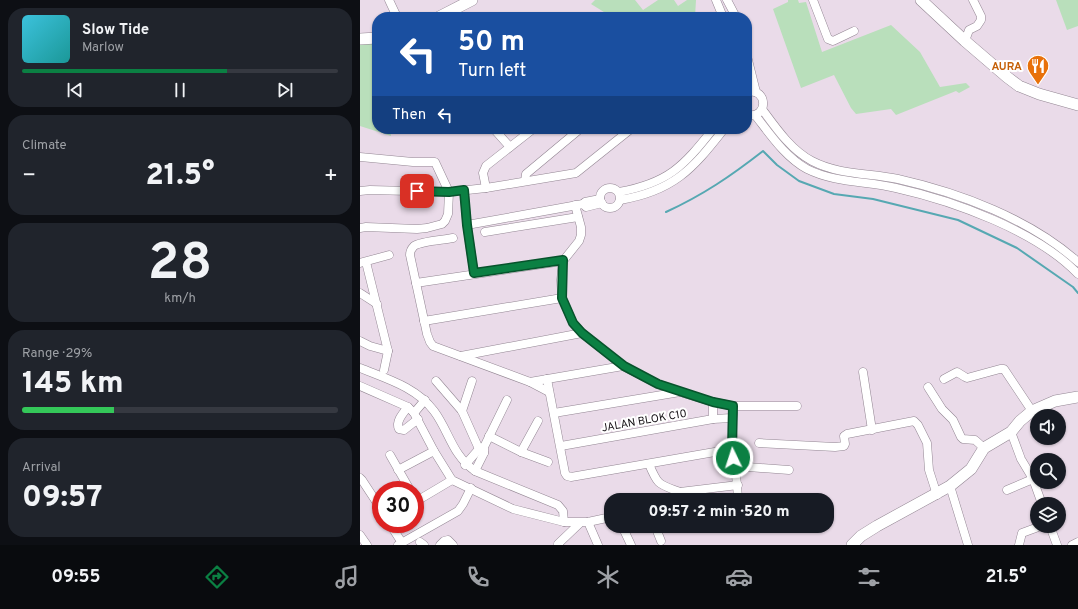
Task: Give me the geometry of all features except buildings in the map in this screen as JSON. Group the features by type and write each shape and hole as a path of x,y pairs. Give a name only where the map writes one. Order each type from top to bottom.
{"street":[{"path":"389,0 395,12"},
{"path":"449,12 472,0"},
{"path":"716,0 721,12"},
{"path":"727,0 733,12"},
{"path":"813,0 828,39 833,41 854,31"},
{"path":"921,0 965,41 1019,86 1039,94 1078,105"},
{"path":"965,41 969,30 977,26 981,20 981,16 973,0"},
{"path":"360,38 372,38"},
{"path":"752,76 756,92 763,99 762,109 785,139 811,160 826,167 843,172 897,179 928,187 978,204 1024,226 1050,241 1067,252 1078,262"},
{"path":"752,114 762,109"},
{"path":"752,116 778,145 791,157 807,168 823,175 841,180 896,188 975,212 1020,234 1061,259 1078,274"},
{"path":"498,134 510,147"},
{"path":"486,188 483,172 486,166 527,134"},
{"path":"525,181 526,174 574,134"},
{"path":"360,191 449,192 486,188 576,173 625,134"},
{"path":"619,192 639,188 670,174 686,161 709,134"},
{"path":"620,200 640,197 664,188 695,165 720,134"},
{"path":"360,157 413,162 435,162 449,192 448,214 442,224 427,228 360,228"},
{"path":"607,188 615,188 619,192 620,200 616,206 612,208 608,207 601,201 601,194 607,188"},
{"path":"464,190 467,225 474,273"},
{"path":"949,203 952,195"},
{"path":"467,225 579,205 586,207 601,201"},
{"path":"579,205 578,217 581,227 579,241 563,260 562,298 573,323 582,333 624,366 658,384 680,392 713,402 733,406 797,406"},
{"path":"485,232 578,217"},
{"path":"1020,234 1024,226"},
{"path":"454,238 419,244 413,247 410,255 428,338 433,346 530,382 550,392"},
{"path":"384,370 388,352 377,304 363,262 389,255"},
{"path":"416,283 563,260"},
{"path":"360,293 377,304"},
{"path":"424,321 562,298"},
{"path":"460,357 582,333"},
{"path":"360,341 388,352"},
{"path":"482,352 482,364"},
{"path":"530,382 624,366"},
{"path":"360,368 394,381 414,391 434,451 452,480 513,509 564,522 584,523 604,519"},
{"path":"944,379 957,372 967,378 1004,369 1030,409"},
{"path":"863,372 872,430"},
{"path":"547,379 565,473 567,476 570,477 732,449"},
{"path":"436,381 462,411 482,450"},
{"path":"462,411 472,381"},
{"path":"656,396 658,384"},
{"path":"360,386 408,407 434,411 455,450 465,464 475,471 558,505 563,511 564,522"},
{"path":"928,388 942,409 952,420 961,437 963,439 975,440 984,448"},
{"path":"554,413 680,392"},
{"path":"1037,409 1055,401 1078,397"},
{"path":"475,471 482,450 507,400"},
{"path":"713,402 713,419"},
{"path":"733,406 732,449 738,493"},
{"path":"408,407 397,423 397,427 399,429 404,430 420,409"},
{"path":"852,545 861,536 877,526 937,495 950,486 971,469 984,448 1011,432 1030,414"},
{"name":"JALAN BLOK C10","path":"561,446 713,419 732,418"},
{"path":"521,452 538,421"},
{"path":"759,443 835,447 844,446 846,444 844,436 847,434 912,422 916,423 927,443 929,470 937,495"},
{"path":"1011,432 1021,459 1030,474"},
{"path":"489,436 521,452 548,462"},
{"path":"465,464 482,450"},
{"path":"398,470 434,451"},
{"path":"390,455 405,481"},
{"path":"649,464 658,483 680,492 738,485"},
{"path":"735,466 789,470"},
{"path":"360,478 372,495"},
{"path":"424,496 452,480"},
{"path":"1007,490 1030,480"},
{"path":"950,486 968,545"},
{"path":"394,533 400,544 458,511 471,488"},
{"path":"558,544 584,523"},
{"path":"584,523 598,545"},
{"path":"1019,545 1022,533 1030,530"},
{"path":"625,533 631,545"},
{"path":"658,533 661,541"},
{"path":"1053,533 1057,545"},
{"path":"360,535 366,545"},
{"path":"440,545 444,541 448,540 453,545"},
{"path":"1072,545 1078,542"}],"green space":[{"path":"595,0 635,0 643,10 658,0 674,0 678,6 687,0 696,0 695,12 604,12 591,4"},
{"path":"788,0 798,0 799,3 806,2 822,52 891,25 920,52 940,87 966,83 970,87 959,93 956,91 896,115 891,109 856,114 851,108 834,75 801,88 773,9 788,2"},
{"path":"1056,0 1078,0 1078,26 1067,30"},
{"path":"360,40 372,40 372,130 360,126"}],"waterway":[{"path":"666,212 692,199 740,169 763,151 777,165 799,181 834,194 873,199 958,220 1017,248 1073,287 1078,293"}],"place":[{"name":"AURA","path":"1038,86"}],"route":[{"path":"417,191 449,192 464,190 467,225 474,273 563,260 562,298 573,323 582,333 624,366 658,384 713,402 733,406 733,458"}]}
